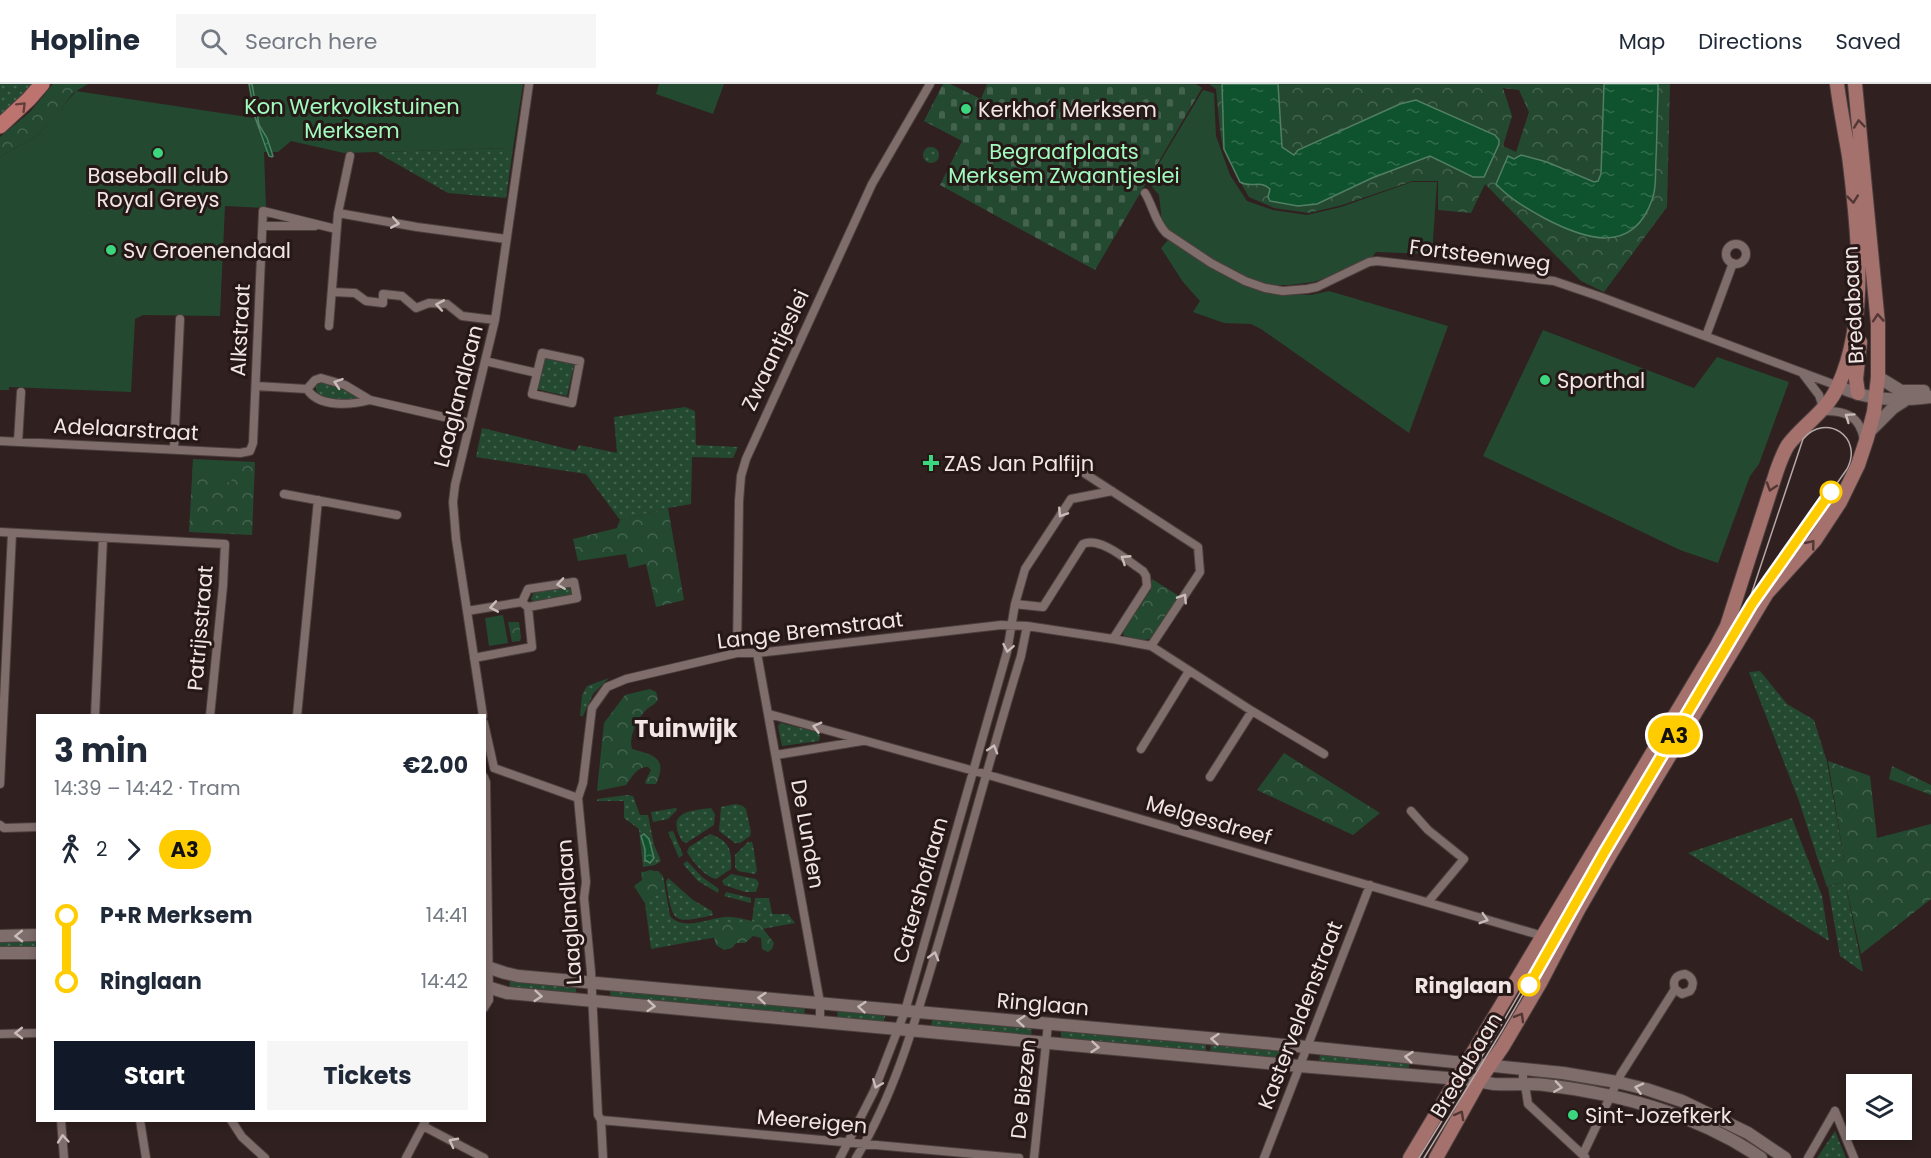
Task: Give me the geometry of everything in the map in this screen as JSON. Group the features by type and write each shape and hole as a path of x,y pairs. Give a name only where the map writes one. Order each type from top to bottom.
{"highway":[{"path":"0,126 42,84"}],"main road":[{"name":"Bredabaan","path":"1410,1158 1722,635 1785,449 1838,386 1852,344 1858,298 1857,242 1850,167 1837,84"},
{"name":"Bredabaan","path":"1436,1158 1479,1081 1540,983 1605,864 1767,593 1808,548 1834,511 1852,478 1866,438 1877,386 1878,324 1855,84"},
{"path":"1858,298 1861,324 1856,379 1858,393"},
{"path":"1856,379 1859,386 1864,389 1877,386"}],"street":[{"name":"Laaglandlaan","path":"483,714 456,539 453,502 455,485 495,320 529,84"},
{"name":"Zwaantjeslei","path":"737,654 739,501 741,476 746,459 872,184 930,84"},
{"path":"329,326 336,229 350,156"},
{"name":"Fortsteenweg","path":"1145,193 1152,204 1160,227 1166,233 1252,285 1283,291 1307,290 1377,261 1554,281 1838,386"},
{"name":"Alkstraat","path":"250,451 253,443 263,211 319,226"},
{"path":"338,213 506,239"},
{"path":"263,226 304,228 319,226 336,229"},
{"path":"1706,336 1733,263"},
{"path":"332,292 355,293 366,301 383,303 383,294 402,296 416,308 429,303 447,304 462,316 495,320"},
{"path":"174,449 180,319"},
{"path":"542,353 580,362 572,403 532,394 537,373 542,353"},
{"path":"485,361 537,373"},
{"path":"1800,371 1819,395 1821,409 1849,415 1866,438 1893,408 1904,401 1931,397"},
{"path":"307,389 315,380 321,378 345,385 370,400 470,423"},
{"path":"256,386 307,389 314,397 323,401 353,404 370,400"},
{"path":"1838,386 1858,393 1877,386 1901,391 1931,390"},
{"path":"1877,386 1904,401"},
{"path":"18,442 21,392"},
{"name":"Adelaarstraat","path":"0,441 240,453 250,451"},
{"path":"1082,471 1198,547 1200,572 1150,646"},
{"path":"1012,625 1025,569 1071,499 1112,490"},
{"path":"284,494 397,515"},
{"path":"297,714 318,500"},
{"path":"0,532 103,538 95,714"},
{"path":"0,784 2,694 12,533"},
{"name":"Patrijsstraat","path":"103,538 225,544 210,714"},
{"path":"1016,604 1043,607 1083,544 1095,542 1107,547 1143,571 1146,576 1147,586 1113,639"},
{"path":"467,611 525,604 577,598 574,582 528,589 525,604 532,647 474,658"},
{"name":"Lange Bremstraat","path":"615,683 737,654 1012,625 1027,626 1150,646 1324,754"},
{"name":"Catershoflaan","path":"840,1158 874,1091 905,1011 1007,652 1012,625"},
{"name":"Catershoflaan","path":"856,1158 888,1096 918,1012 1021,656 1027,626"},
{"name":"De Lunden","path":"757,653 820,1004 820,1022"},
{"path":"1141,749 1189,671"},
{"name":"Laaglandlaan","path":"603,1158 601,1120 598,1115 592,983 584,898 586,882 578,798 584,783 592,708 607,687 615,683"},
{"path":"1210,777 1252,711"},
{"name":"Melgesdreef","path":"769,714 973,770 1543,936"},
{"path":"486,732 494,768"},
{"name":"Melgesdreef","path":"776,755 865,740"},
{"path":"494,768 578,798"},
{"path":"486,774 494,768"},
{"path":"486,782 486,986 489,1000 486,1005"},
{"path":"1411,811 1428,830 1464,860 1428,902"},
{"path":"0,825 4,828 36,827"},
{"name":"Kasterveldenstraat","path":"1264,1158 1370,885"},
{"path":"0,936 36,935"},
{"path":"0,953 36,953"},
{"name":"Ringlaan","path":"486,966 518,976 1307,1047 1563,1073 1617,1082 1673,1098 1748,1133 1785,1158"},
{"name":"Ringlaan","path":"486,986 507,993 897,1030 1458,1079 1493,1084 1523,1083 1566,1088 1644,1103 1688,1118 1722,1134 1761,1158"},
{"path":"1523,1070 1523,1083 1527,1101 1531,1107 1585,1156 1617,1082 1675,989"},
{"name":"De Biezen","path":"1034,1158 1048,1024"},
{"path":"0,1034 36,1033"},
{"path":"888,1055 901,1060"},
{"path":"1808,1158 1835,1111 1854,1158"},
{"name":"Meereigen","path":"601,1120 864,1143 946,1155 1019,1158"},
{"path":"61,1122 64,1158"},
{"path":"140,1122 146,1158"},
{"path":"232,1122 259,1156"},
{"path":"406,1158 424,1123 484,1158"}],"green space":[{"path":"0,84 35,84 0,118"},
{"path":"53,84 88,84 73,93 38,135 0,157 0,137 30,112"},
{"name":"Sv Groenendaal","path":"250,84 523,84 513,148 344,153 291,141 278,152 264,152 266,208 225,206 220,316 143,315 135,319 131,392 9,387 9,390 0,390 0,157 38,135 76,91 254,118"},
{"path":"659,84 724,84 713,114 656,94"},
{"name":"Begraafplaats Merksem Zwaantjeslei","path":"943,84 950,84 981,99 987,84 1196,84 1202,88 1095,270 940,185 962,141 924,121"},
{"path":"1209,84 1222,84 1224,149 1232,168 1223,149 1216,89"},
{"path":"1278,84 1604,84 1601,174 1598,181 1594,182 1547,162 1521,155 1514,159 1508,156 1635,227 1649,208 1655,186 1658,84 1670,84 1667,207 1604,292 1581,281 1485,184 1471,213 1438,210 1438,181 1413,181 1342,205 1309,213 1274,208 1249,197 1232,168 1244,184 1262,183 1270,189 1317,204 1372,178 1430,156 1473,177 1498,137 1416,100 1400,104 1298,150 1294,155 1282,148","holes":["1503,88 1519,90 1529,112 1516,152 1503,146 1512,116"]},
{"path":"1203,90 1214,93 1216,136 1230,175 1247,201 1273,210 1307,215 1341,207 1412,182 1437,182 1432,254 1376,252 1371,259 1313,282 1272,285 1254,283 1170,234 1162,221 1159,195 1148,182"},
{"path":"928,147 934,147 939,155 937,161 928,163 923,158 923,152"},
{"path":"513,148 506,198 448,193 376,152"},
{"path":"1169,239 1215,268 1264,293 1311,295 1329,291 1448,326 1409,433 1261,329 1251,324 1224,323 1193,312 1200,301 1183,282 1161,248"},
{"path":"1543,330 1694,388 1717,357 1789,382 1759,464 1750,476 1718,563 1680,550 1483,456"},
{"path":"544,358 574,365 567,396 536,389"},
{"path":"321,382 350,391 358,397 345,401 325,398 317,391 316,386"},
{"path":"685,407 695,411 696,445 738,447 733,458 692,457 691,504 620,520 586,474 476,457 482,428 576,451 579,445 617,453 614,417"},
{"path":"193,459 255,462 252,535 189,532"},
{"path":"215,460 237,471 230,483 209,472"},
{"path":"668,508 684,600 656,607 646,564 629,568 626,554 578,561 573,539 617,528 620,520"},
{"path":"1152,579 1179,596 1150,639 1124,636 1124,630 1150,591"},
{"path":"569,587 571,596 534,602 531,599 533,594 541,590"},
{"path":"503,615 508,643 489,646 485,618"},
{"path":"508,622 519,622 520,641 512,642"},
{"path":"1760,671 1787,704 1814,720 1827,762 1844,859 1820,866 1799,801 1749,672"},
{"path":"609,678 593,694 583,716 580,716 582,695 587,686"},
{"path":"650,689 656,692 658,699 637,722 631,744 632,749 647,753 657,759 660,768 656,784 646,784 651,770 644,767 635,773 626,785 597,791 604,723 625,695"},
{"path":"780,723 817,732 820,736 819,741 782,746 778,726"},
{"path":"1284,753 1380,813 1353,835 1257,790"},
{"path":"1828,761 1870,776 1877,838 1931,824 1931,899 1861,954 1845,881 1827,887 1820,866 1844,859"},
{"path":"1892,766 1931,785 1931,795 1889,779"},
{"path":"633,796 640,815 648,815 654,845 661,861 655,865 643,867 639,829 624,818 624,801 597,801 597,799"},
{"path":"736,804 746,809 751,832 750,836 740,843 735,843 719,831 721,807"},
{"path":"676,808 677,810 668,819 653,822 651,812"},
{"path":"711,808 715,814 714,825 686,843 682,841 678,831 678,819 687,812"},
{"path":"1792,818 1822,896 1829,941 1688,853"},
{"path":"673,831 683,855 679,858 668,832"},
{"path":"710,834 725,843 731,856 731,869 716,879 703,872 687,852 689,847"},
{"path":"748,842 752,842 753,845 757,871 755,874 738,871 735,867 735,855"},
{"path":"687,861 702,877 719,889 718,893 698,881 683,864"},
{"path":"650,870 659,872 661,880 646,905 634,886 642,880 642,873"},
{"path":"658,871 663,876 670,916 682,923 696,923 727,917 752,921 755,898 769,898 772,914 788,914 795,923 651,949 641,872"},
{"path":"731,874 756,879 759,883 756,892 745,892 724,885 722,881"},
{"path":"668,878 693,900 712,911 713,915 689,920 676,917 670,905 666,882"},
{"path":"1845,881 1863,972 1840,956 1828,887"},
{"path":"726,892 751,898 751,903 724,896"},
{"path":"758,922 774,943 768,952 762,949 761,938 753,936 745,943 736,943 732,948 724,950 716,945 713,934 720,924"},
{"path":"36,939 36,949 0,950 0,940"},
{"path":"510,980 576,986 576,996 509,989"},
{"path":"610,989 805,1006 804,1017 611,999"},
{"path":"837,1009 886,1014 883,1023 838,1019"},
{"path":"933,1018 1032,1027 1031,1037 930,1028"},
{"path":"1061,1030 1206,1043 1206,1053 1061,1040"},
{"path":"1211,1043 1290,1050 1289,1060 1210,1054"},
{"path":"1320,1053 1409,1062 1409,1068 1381,1069 1319,1063"},
{"path":"1835,1131 1846,1158 1817,1158"}],"water":[{"path":"249,84 252,84 259,125 267,138 272,157 269,156 255,117"},
{"path":"1222,84 1278,84 1282,147 1294,155 1298,150 1400,104 1416,100 1495,135 1499,144 1484,177 1473,177 1430,156 1372,178 1317,204 1298,206 1270,201 1268,197 1270,189 1266,186 1240,182 1224,149"},
{"path":"1604,84 1658,84 1656,180 1652,200 1643,218 1632,229 1620,236 1606,238 1590,236 1559,226 1518,203 1496,184 1508,156 1514,159 1521,155 1547,162 1594,182 1598,181 1601,174"},
{"path":"644,834 649,839 654,858 650,863 645,860 645,849 641,836"}],"tram line":[{"path":"1419,1158 1500,1027 1671,732 1746,610 1803,439 1812,431 1822,428 1832,428 1840,432 1847,438 1851,447 1847,469 1752,604 1604,853 1503,1029 1424,1158"},
{"name":"A3","path":"1529,985 1604,853 1752,604 1831,492"}],"place":[{"name":"Kerkhof Merksem","path":"966,109"},
{"name":"Baseball club Royal Greys","path":"158,153"},
{"name":"Sv Groenendaal","path":"111,250"},
{"name":"Sporthal","path":"1545,380"},
{"name":"ZAS Jan Palfijn","path":"931,463"},
{"name":"Ringlaan","path":"1529,985"},
{"name":"Sint-Jozefkerk","path":"1573,1115"}],"district":[{"name":"Tuinwijk","path":"686,728"}],"park label":[{"name":"Kon Werkvolkstuinen Merksem","path":"352,118"}]}
